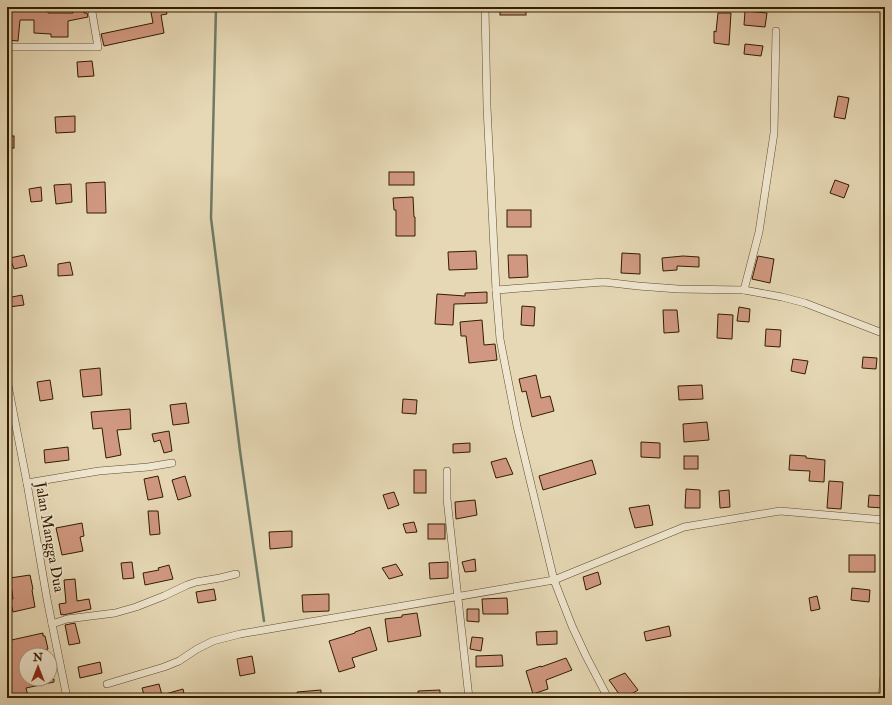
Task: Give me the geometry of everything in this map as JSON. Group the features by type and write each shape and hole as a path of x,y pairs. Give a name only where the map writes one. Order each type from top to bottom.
{"street":[{"path":"485,7 487,107 496,290 500,339 517,426 554,580 572,626 608,698"},
{"path":"7,47 98,47 92,12"},
{"path":"744,290 759,232 774,133 776,31"},
{"path":"496,290 604,282 678,289 744,290 782,297 804,303 885,334"},
{"name":"Jalan Mangga Dua","path":"7,380 67,698"},
{"path":"27,483 99,471 148,467 172,463"},
{"path":"446,471 447,499 469,698"},
{"path":"107,684 164,667 179,661 197,649 213,641 240,634 554,580 684,527 780,511 885,520"},
{"path":"52,624 67,619 115,612 136,607 196,582 236,574"},
{"path":"882,698 885,664"}],"building":[{"path":"72,7 83,7 84,13 87,13 88,17 68,21 68,37 51,37 51,34 34,33 34,20 20,20 18,41 7,40 7,9 48,10 48,13 73,13"},
{"path":"150,7 165,7 167,14 161,15 164,33 104,46 101,34 153,23"},
{"path":"500,7 526,7 526,15 500,15"},
{"path":"745,11 767,13 765,27 744,25"},
{"path":"718,13 731,13 729,45 714,43 714,31 716,32"},
{"path":"745,44 763,46 761,56 744,54"},
{"path":"92,61 94,76 78,77 77,62"},
{"path":"838,96 849,98 845,119 834,117"},
{"path":"75,116 75,132 56,133 55,117"},
{"path":"7,136 14,136 14,148 7,148"},
{"path":"389,172 414,172 414,185 389,185"},
{"path":"835,180 849,185 844,198 830,193"},
{"path":"105,182 106,213 87,213 86,183"},
{"path":"71,184 72,202 56,204 54,185"},
{"path":"41,187 42,201 31,202 29,189"},
{"path":"413,197 415,236 396,236 396,210 394,210 393,198"},
{"path":"507,210 531,210 531,227 507,227"},
{"path":"476,251 477,269 449,270 448,252"},
{"path":"622,253 640,254 640,274 621,273"},
{"path":"24,255 27,266 14,269 10,258"},
{"path":"508,255 527,255 528,277 509,278"},
{"path":"683,256 699,257 699,267 677,266 677,270 663,271 662,258"},
{"path":"758,256 774,259 770,283 752,279"},
{"path":"70,262 73,275 58,276 58,264"},
{"path":"487,292 487,303 454,304 453,325 435,324 437,294 465,296 465,293"},
{"path":"22,295 24,305 9,307 7,298"},
{"path":"522,306 535,307 534,326 521,325"},
{"path":"739,307 750,309 749,322 737,321"},
{"path":"663,310 677,310 679,332 664,333"},
{"path":"718,314 733,315 732,339 717,338"},
{"path":"482,320 484,345 495,344 497,360 469,363 466,336 461,336 460,322"},
{"path":"766,329 781,330 780,347 765,346"},
{"path":"863,357 877,358 876,369 862,368"},
{"path":"793,359 808,361 805,374 791,371"},
{"path":"100,368 102,395 83,397 80,370"},
{"path":"536,375 541,398 550,396 554,411 532,417 526,391 522,392 519,379"},
{"path":"50,380 53,399 40,401 37,382"},
{"path":"702,385 703,399 679,400 678,386"},
{"path":"403,399 417,400 416,414 402,413"},
{"path":"186,403 189,423 173,425 170,405"},
{"path":"130,409 131,429 117,430 121,455 106,458 102,428 93,429 91,412"},
{"path":"707,422 709,440 684,442 683,424"},
{"path":"169,431 172,451 164,453 160,440 154,442 152,434"},
{"path":"641,442 660,443 660,458 641,457"},
{"path":"470,443 470,452 453,453 453,444"},
{"path":"68,447 69,460 45,463 44,450"},
{"path":"790,455 806,456 806,458 825,460 824,482 809,481 810,471 789,470"},
{"path":"684,456 698,456 698,469 684,469"},
{"path":"506,458 513,474 496,478 491,462"},
{"path":"592,460 596,474 543,490 539,476"},
{"path":"414,470 426,470 426,493 414,493"},
{"path":"158,476 163,497 148,500 144,479"},
{"path":"185,476 191,496 178,500 172,480"},
{"path":"829,481 843,482 841,509 827,508"},
{"path":"686,489 700,490 700,508 685,508"},
{"path":"729,490 730,507 720,508 719,491"},
{"path":"394,492 399,505 388,509 383,495"},
{"path":"869,495 885,496 884,508 868,507"},
{"path":"475,500 477,515 456,519 455,502"},
{"path":"649,505 653,525 635,528 629,508"},
{"path":"148,511 158,511 160,534 150,535"},
{"path":"414,522 417,532 406,533 403,524"},
{"path":"82,523 84,536 80,537 83,551 62,555 56,528"},
{"path":"428,524 445,524 445,539 428,539"},
{"path":"292,531 292,547 270,549 269,532"},
{"path":"849,555 875,555 875,572 849,572"},
{"path":"475,559 476,571 465,572 462,562"},
{"path":"132,562 134,578 123,579 121,563"},
{"path":"448,562 448,578 430,579 429,563"},
{"path":"396,564 403,575 389,579 382,568"},
{"path":"169,565 173,579 145,585 143,573 159,570 158,568"},
{"path":"598,572 601,584 586,590 583,577"},
{"path":"30,575 35,607 13,612 10,599 13,599 10,578"},
{"path":"75,579 77,601 89,599 91,609 61,615 59,604 66,603 64,580"},
{"path":"852,588 870,590 869,602 851,600"},
{"path":"214,589 216,600 198,603 196,592"},
{"path":"329,594 329,611 303,612 302,595"},
{"path":"817,596 820,609 811,611 809,598"},
{"path":"507,598 508,614 483,614 482,599"},
{"path":"467,609 479,609 479,622 467,621"},
{"path":"417,613 421,636 388,642 385,619"},
{"path":"75,623 80,643 69,645 65,625"},
{"path":"669,626 671,636 646,641 644,632"},
{"path":"370,627 377,650 352,658 355,667 339,672 329,641"},
{"path":"557,631 557,644 537,645 536,632"},
{"path":"43,633 43,636 45,636 48,647 18,647 18,687 31,687 26,688 28,696 7,698 7,641"},
{"path":"472,637 483,638 481,651 470,649"},
{"path":"502,655 503,666 476,667 476,656"},
{"path":"252,656 255,673 240,676 237,659"},
{"path":"566,658 572,670 546,680 548,689 533,694 526,671"},
{"path":"100,662 102,673 80,678 78,667"},
{"path":"625,673 638,690 625,698 622,698 609,680"},
{"path":"159,684 162,695 183,689 185,698 145,698 142,688"},
{"path":"321,690 321,698 297,698 297,692"},
{"path":"440,690 440,698 418,698 418,691"}],"waterway":[{"path":"216,7 211,218 240,451 264,621"}]}
